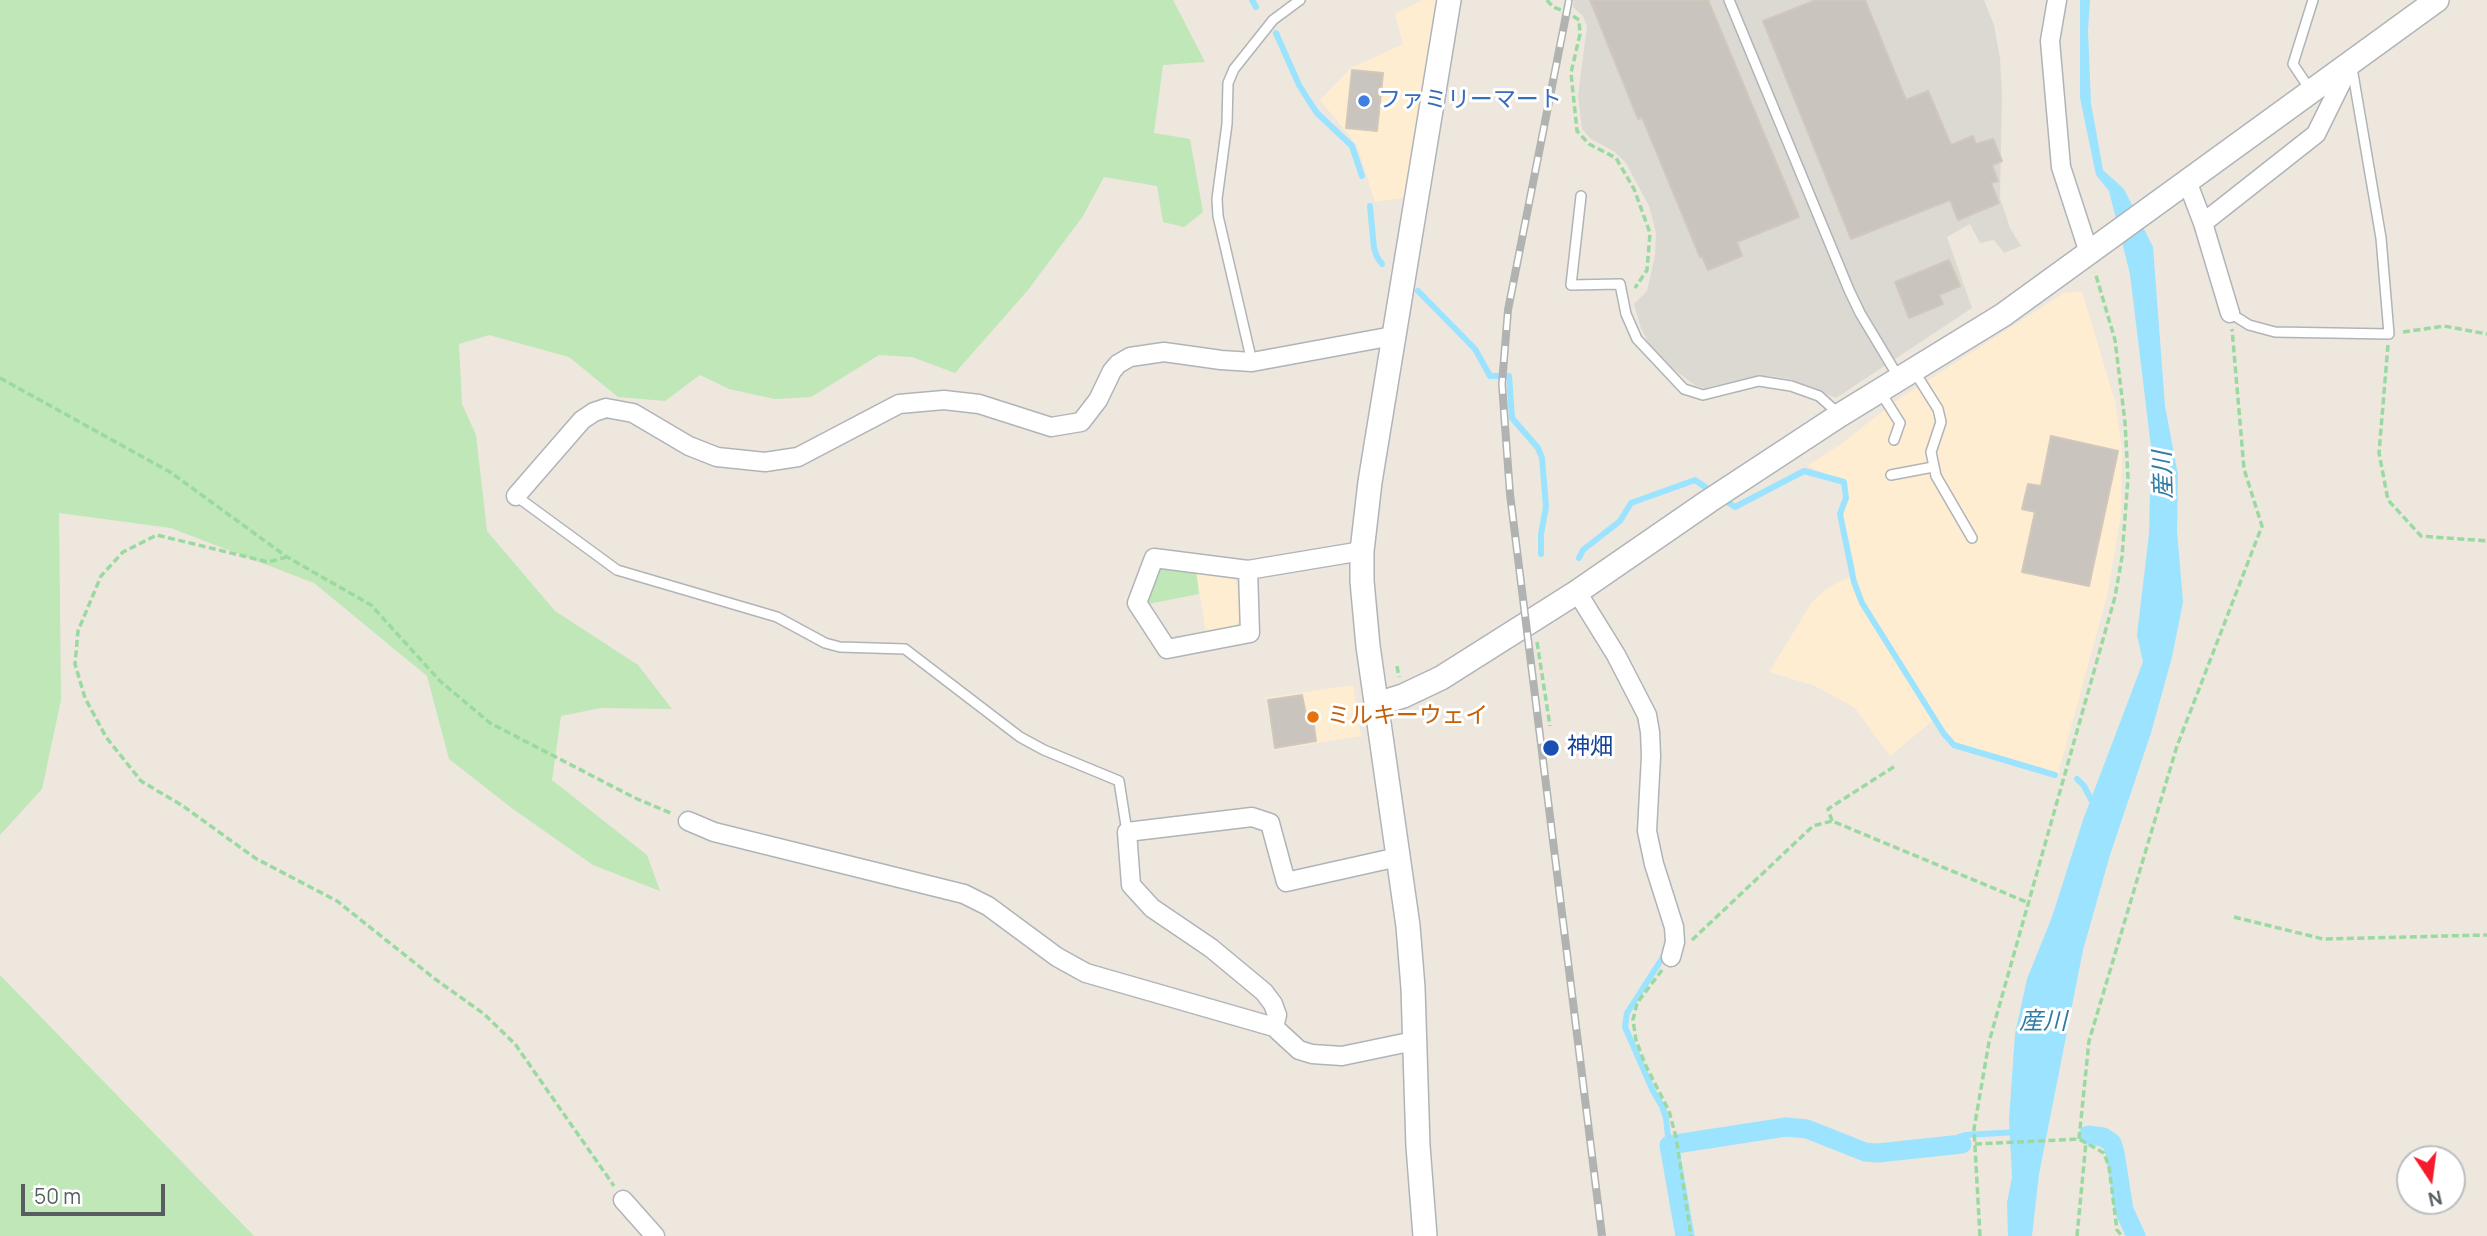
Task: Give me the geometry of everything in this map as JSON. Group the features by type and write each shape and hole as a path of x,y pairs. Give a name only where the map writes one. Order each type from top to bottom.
{"street":[{"path":"1425,1236 1418,1146 1411,963 1364,610 1362,551 1365,514 1393,336 1449,0"},
{"path":"2057,0 2050,41 2061,167 2093,250"},
{"path":"1377,704 1403,696 1441,678 1577,592 1840,415 2003,314 2437,0"},
{"path":"2203,223 2316,134 2351,63"},
{"path":"2183,183 2203,223 2230,313"},
{"path":"516,496 582,420 606,408 633,413 689,446 717,457 765,462 797,457 899,404 944,400 979,404 1051,427 1080,422 1098,400 1112,371 1130,357 1164,352 1252,362 1393,336"},
{"path":"1248,570 1250,633 1167,649 1137,603 1154,558 1248,570 1362,551"},
{"path":"1577,592 1616,655 1647,715 1651,756 1647,831 1674,927 1675,942 1671,957"},
{"path":"1275,1027 1277,1015 1264,992 1211,948 1152,908 1131,885 1127,832 1252,817 1269,823 1286,882 1398,858"},
{"path":"688,821 714,831 964,894 988,906 1057,957 1086,973 1275,1027 1299,1050 1326,1056 1342,1056 1414,1041"},
{"path":"622,1200 654,1236"}],"lane":[{"path":"1252,362 1218,216 1217,199 1226,135 1228,83 1234,69 1273,20 1300,0"},
{"path":"1730,0 1849,290 1898,380 1938,409 1941,422 1931,452 1933,467 1972,538"},
{"path":"2312,91 2293,64 2313,0"},
{"path":"2230,313 2249,325 2274,332 2389,334 2381,238 2351,63"},
{"path":"1580,196 1571,285 1620,284 1623,303 1637,338 1684,389 1703,395 1759,381 1791,386 1819,396 1840,415"},
{"path":"1894,440 1900,422 1898,380"},
{"path":"1891,475 1933,467"},
{"path":"516,496 617,570 777,617 825,643 840,647 905,649 1020,737 1044,750 1119,781 1127,832"}],"path":[{"path":"1547,0 1553,7 1579,20 1580,34 1571,73 1577,131 1589,144 1616,158 1634,189 1650,233 1647,270 1623,303"},
{"path":"1980,1236 1974,1129 1989,1042 2115,597 2126,516 2128,478 2125,422 2115,340 2093,250"},
{"path":"2079,1139 2089,1041 2177,746 2262,526 2244,469 2230,313"},
{"path":"2487,334 2444,326 2389,334 2379,453 2388,500 2421,536 2487,541"},
{"path":"0,378 170,472 287,557 371,605 440,681 489,723 635,798 688,821"},
{"path":"287,557 268,562 157,535 123,552 101,576 78,631 75,664 85,698 106,737 141,781 183,806 255,858 337,901 435,979 484,1014 515,1044 622,1200"},
{"path":"1536,637 1550,726"},
{"path":"1832,821 1828,810 1895,766"},
{"path":"1686,935 1693,941 1813,826 1832,821 2029,904"},
{"path":"2234,918 2323,939 2487,935"},
{"path":"1671,957 1637,1003 1633,1020 1636,1041 1669,1111 1676,1137 1691,1236"},
{"path":"1975,1144 2079,1139 2104,1153 2109,1167 2116,1230 2122,1236"},
{"path":"2077,1236 2086,1142"}],"shaded area":[{"path":"1422,0 1440,0 1409,197 1375,202 1357,145 1320,100 1351,68 1403,44 1395,14"},
{"path":"1574,0 1984,0 1994,25 2000,58 2000,198 2010,228 2021,246 2004,253 1994,240 1980,243 1970,224 1947,237 1972,308 1836,398 1790,379 1770,376 1747,378 1705,388 1696,386 1668,365 1649,344 1641,328 1634,304 1647,291 1655,256 1656,233 1649,206 1626,163 1615,152 1591,139 1582,129 1578,96 1587,26 1583,16 1573,7"},
{"path":"2082,291 2115,402 2122,447 2121,515 2107,596 2058,774 1961,746 1953,741 1936,718 1890,756 1855,708 1815,686 1769,672 1812,602 1826,589 1856,573 1843,514 1848,499 1845,481 1807,466 1841,444 1896,401 2064,293"},
{"path":"1196,570 1235,577 1242,616 1235,627 1206,634"},
{"name":"ミルキーウェイ","path":"1353,685 1361,736 1274,750 1266,698"}],"green space":[{"path":"0,0 1173,0 1205,62 1163,65 1154,133 1190,139 1203,212 1184,227 1163,222 1157,186 1104,177 1083,216 1028,290 955,373 912,357 879,355 811,397 775,399 729,389 700,375 665,401 618,397 569,357 489,335 459,344 462,404 476,435 487,531 555,611 638,665 672,709 600,708 561,716 552,780 647,855 660,891 593,865 513,809 449,759 427,676 314,583 171,528 59,513 61,700 42,789 0,835"},
{"path":"1166,565 1196,570 1199,594 1148,604 1155,571"},
{"path":"0,975 254,1236 0,1236"}],"water":[{"name":"産川","path":"2080,0 2090,0 2088,31 2091,103 2103,170 2124,189 2153,247 2165,406 2178,475 2177,531 2183,602 2172,657 2151,733 2110,855 2083,950 2039,1174 2032,1236 2008,1236 2007,1203 2012,1177 2009,1119 2015,1034 2027,979 2052,917 2083,820 2143,662 2137,635 2149,534 2151,447 2130,274 2109,191 2096,175 2080,98"}],"building":[{"path":"1590,0 1708,0 1799,217 1737,242 1742,256 1708,270 1702,256 1700,257 1642,117 1638,119"},
{"path":"1816,0 1865,0 1906,100 1928,91 1951,145 1973,136 1976,144 1993,139 2002,161 1992,165 1998,181 1991,183 1999,203 1958,220 1950,200 1851,239 1763,21"},
{"name":"ファミリーマート","path":"1352,70 1383,73 1377,131 1346,128"},
{"path":"1949,260 1960,286 1939,295 1943,304 1909,318 1895,282"},
{"path":"2051,436 2118,451 2089,586 2022,572 2035,512 2022,509 2028,484 2041,486"},
{"path":"1302,695 1307,720 1313,719 1316,741 1275,748 1268,700"}],"waterway":[{"path":"1252,0 1256,7"},
{"path":"1276,33 1299,85 1317,113 1352,146 1362,176"},
{"path":"1370,206 1374,248 1382,264"},
{"path":"1418,291 1475,349 1490,376 1509,376 1512,418 1538,448 1542,458 1546,507 1541,534 1541,554"},
{"path":"1721,498 1735,507 1804,471 1844,482 1846,498 1840,514 1854,582 1862,603 1944,734 1954,745 2055,775"},
{"path":"1579,558 1583,550 1620,521 1631,503 1695,480 1712,492"},
{"path":"2077,779 2093,803"},
{"path":"1665,954 1627,1013 1625,1027 1662,1106 1669,1145"},
{"path":"1685,1236 1669,1145 1786,1127 1807,1129 1865,1152 1962,1144"},
{"path":"1955,1145 1959,1137 1966,1135 2017,1132"},
{"path":"2088,1135 2103,1137 2112,1143 2124,1210 2136,1236"}],"railway":[{"path":"1569,0 1508,310 1502,384 1510,494 1602,1236"}],"place":[{"name":"ファミリーマート","path":"1364,101"},
{"name":"ミルキーウェイ","path":"1313,717"},
{"name":"神畑","path":"1551,748"}]}
